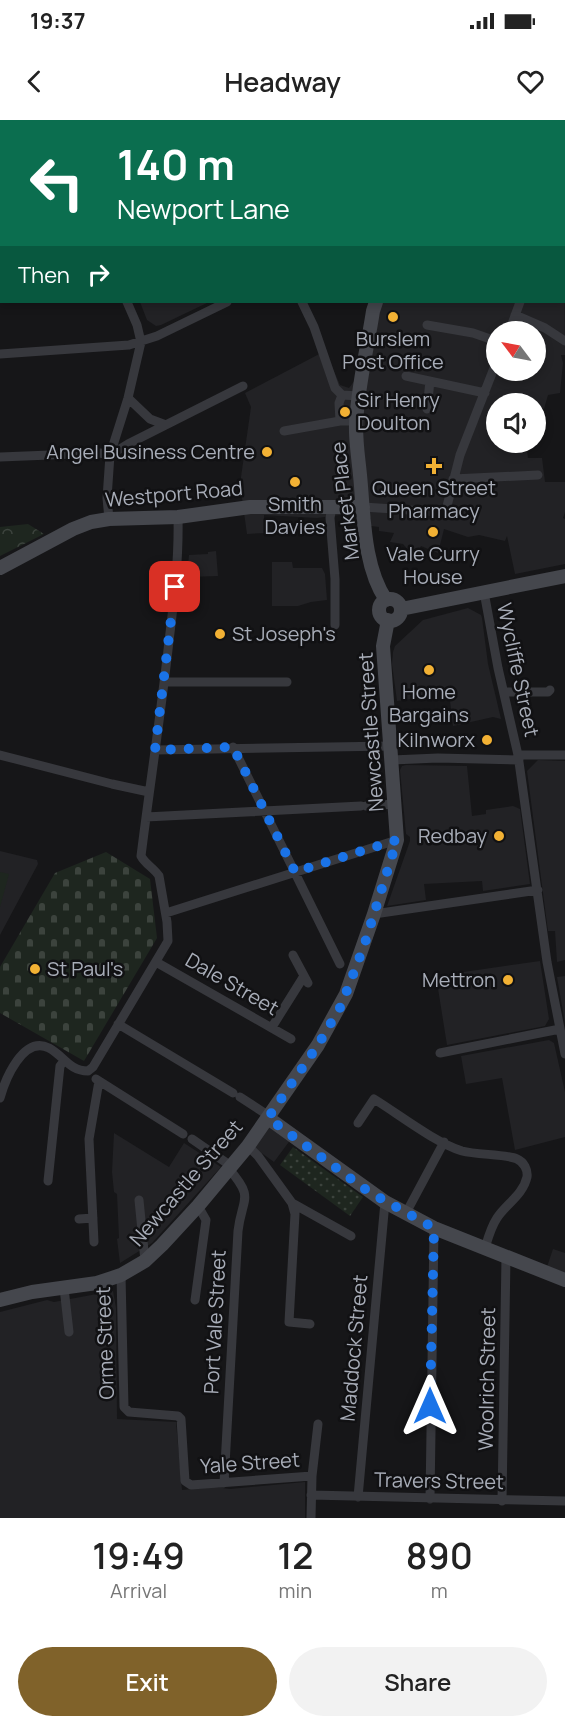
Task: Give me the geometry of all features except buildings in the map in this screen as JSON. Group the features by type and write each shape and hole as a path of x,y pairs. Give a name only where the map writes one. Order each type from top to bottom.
{"main road":[{"name":"Market Place","path":"376,303 356,421 363,507 372,569 386,600"},
{"name":"Westport Road","path":"0,568 73,529 91,522 109,519 178,517 249,507 363,507"},
{"path":"401,609 565,576"},
{"path":"386,600 396,601 401,609 398,617 388,620 382,617 379,611 381,604 386,600"},
{"name":"Newcastle Street","path":"0,1300 32,1292 97,1283 121,1275 145,1261 198,1206 248,1146 318,1045 341,1006 374,914 397,840 383,646 388,620"},
{"path":"268,1117 385,1202 434,1228 565,1280"}],"street":[{"path":"109,519 107,498 110,455 128,398 141,342 137,325 127,303"},
{"path":"0,354 122,346 141,342 225,303"},
{"path":"302,303 314,327 335,388 342,395 359,396"},
{"path":"513,321 519,303"},
{"path":"515,315 545,328 563,341 565,328"},
{"path":"427,325 486,338"},
{"path":"406,375 485,393"},
{"path":"428,409 430,381"},
{"path":"363,507 443,512 446,510 460,455 489,381"},
{"path":"0,457 100,453 110,455 231,388 243,386"},
{"path":"340,421 339,403 342,395"},
{"path":"128,398 150,419 166,425"},
{"path":"284,431 340,421 356,421"},
{"path":"453,479 534,472"},
{"path":"332,507 330,518 335,579 335,625"},
{"path":"88,1071 93,1067 168,941 159,876 141,856 165,682 179,552 178,517"},
{"name":"Wycliffe Street","path":"484,592 518,757 547,962 565,1054"},
{"path":"165,682 287,682"},
{"path":"504,692 548,692 550,690"},
{"path":"155,750 233,747 392,753 438,758 565,755"},
{"path":"233,747 340,964"},
{"path":"0,755 149,792"},
{"path":"146,817 395,804"},
{"path":"165,913 397,840"},
{"path":"374,914 538,890"},
{"path":"272,1027 306,980 293,955"},
{"name":"Dale Street","path":"156,962 291,1039"},
{"path":"118,1024 237,1095 268,1117"},
{"path":"447,1055 560,1029"},
{"path":"0,1098 12,1067 25,1052 33,1047 43,1046 51,1049 75,1069 88,1071 99,1081 188,1136 230,1168"},
{"path":"48,1181 60,1066 64,1061"},
{"path":"94,1242 88,1139 99,1081"},
{"path":"358,1123 374,1099 444,1142 473,1154 515,1157 523,1163 528,1174 520,1193 497,1217 485,1248"},
{"path":"166,1123 173,1113"},
{"path":"406,1213 444,1142"},
{"path":"248,1146 258,1156 292,1203 295,1214 289,1322 310,1324"},
{"name":"Port Vale Street","path":"224,1483 238,1231 245,1198 242,1184 230,1168"},
{"path":"140,1200 145,1261"},
{"name":"Maddock Street","path":"358,1497 385,1202"},
{"path":"292,1203 351,1236"},
{"path":"195,1300 206,1220 198,1206"},
{"path":"80,1219 93,1218"},
{"path":"430,1499 434,1228"},
{"name":"Woolrich Street","path":"502,1501 506,1257"},
{"name":"Orme Street","path":"121,1275 124,1407 126,1410 178,1416 181,1419 185,1481 191,1485"},
{"path":"64,1288 69,1332"},
{"path":"311,1518 312,1476 318,1424"},
{"name":"Yale Street","path":"191,1485 312,1476"},
{"name":"Travers Street","path":"311,1495 565,1501"}],"shaded area":[{"path":"140,303 207,303 161,325 156,326 147,320"},
{"path":"372,303 565,303 565,355 561,355 563,363 560,393 548,395 546,402 546,393 486,393 486,453 527,453 528,458 542,458 545,482 565,482 563,518 565,519 565,564 515,574 507,536 505,541 479,535 468,537 444,529 438,553 421,546 418,552 410,552 403,544 390,542 394,533 379,531 379,527 371,526 371,518 355,513 317,518 264,515 265,533 247,534 240,484 251,407 245,393 325,351 340,385 349,388 358,376"},
{"path":"216,551 218,576 187,577 189,555"},
{"path":"272,562 292,562 293,568 322,568 325,574 327,600 298,606 272,606"},
{"path":"468,608 481,615 482,618 488,664 501,719 493,717 453,726 450,701 446,694 397,701 392,664 393,652 395,646 423,620"},
{"path":"538,760 565,761 565,960 557,962 555,931 548,931 527,771"},
{"path":"406,765 467,766 472,816 486,814 486,810 513,806 520,809 530,884 483,891 482,881 424,884 426,900 387,906 410,841 410,837 406,834 400,770"},
{"path":"0,851 37,860 38,864 0,935"},
{"path":"540,961 549,1019 545,1026 447,1045 436,976"},
{"path":"565,976 565,1023 557,977"},
{"path":"549,1040 554,1043 565,1092 565,1137 515,1150 502,1078 466,1084 461,1056"},
{"path":"269,1123 291,1139 274,1162 252,1146"},
{"path":"114,1133 169,1167 184,1143 221,1167 152,1243 120,1263 117,1239 119,1238 117,1194 114,1192 112,1172"},
{"path":"553,1249 565,1253 565,1274 547,1267"},
{"path":"113,1291 116,1308 117,1419 176,1422 182,1490 215,1487 230,1489 305,1482 305,1518 0,1518 0,1312 47,1300 54,1302"}],"green space":[{"path":"28,524 44,534 0,556 0,527"},
{"path":"106,852 150,879 157,938 84,1061 0,1013 0,967 55,873"},
{"path":"0,872 9,874 0,907"},
{"path":"293,1147 363,1197 350,1216 280,1165"}],"place":[{"name":"Burslem Post Office","path":"393,317"},
{"name":"Sir Henry Doulton","path":"345,412"},
{"name":"Angel Business Centre","path":"267,452"},
{"name":"Queen Street Pharmacy","path":"434,466"},
{"name":"Smith Davies","path":"295,482"},
{"name":"Vale Curry House","path":"433,532"},
{"name":"St Joseph's","path":"220,634"},
{"name":"Home Bargains","path":"429,670"},
{"name":"Kilnworx","path":"487,740"},
{"name":"Redbay","path":"499,836"},
{"name":"St Paul's","path":"35,969"},
{"name":"Mettron","path":"508,980"}],"route":[{"path":"175,587 155,750 233,747 295,872 397,840 364,946 341,1006 318,1045 268,1118 369,1192 434,1228 430,1406"}]}
